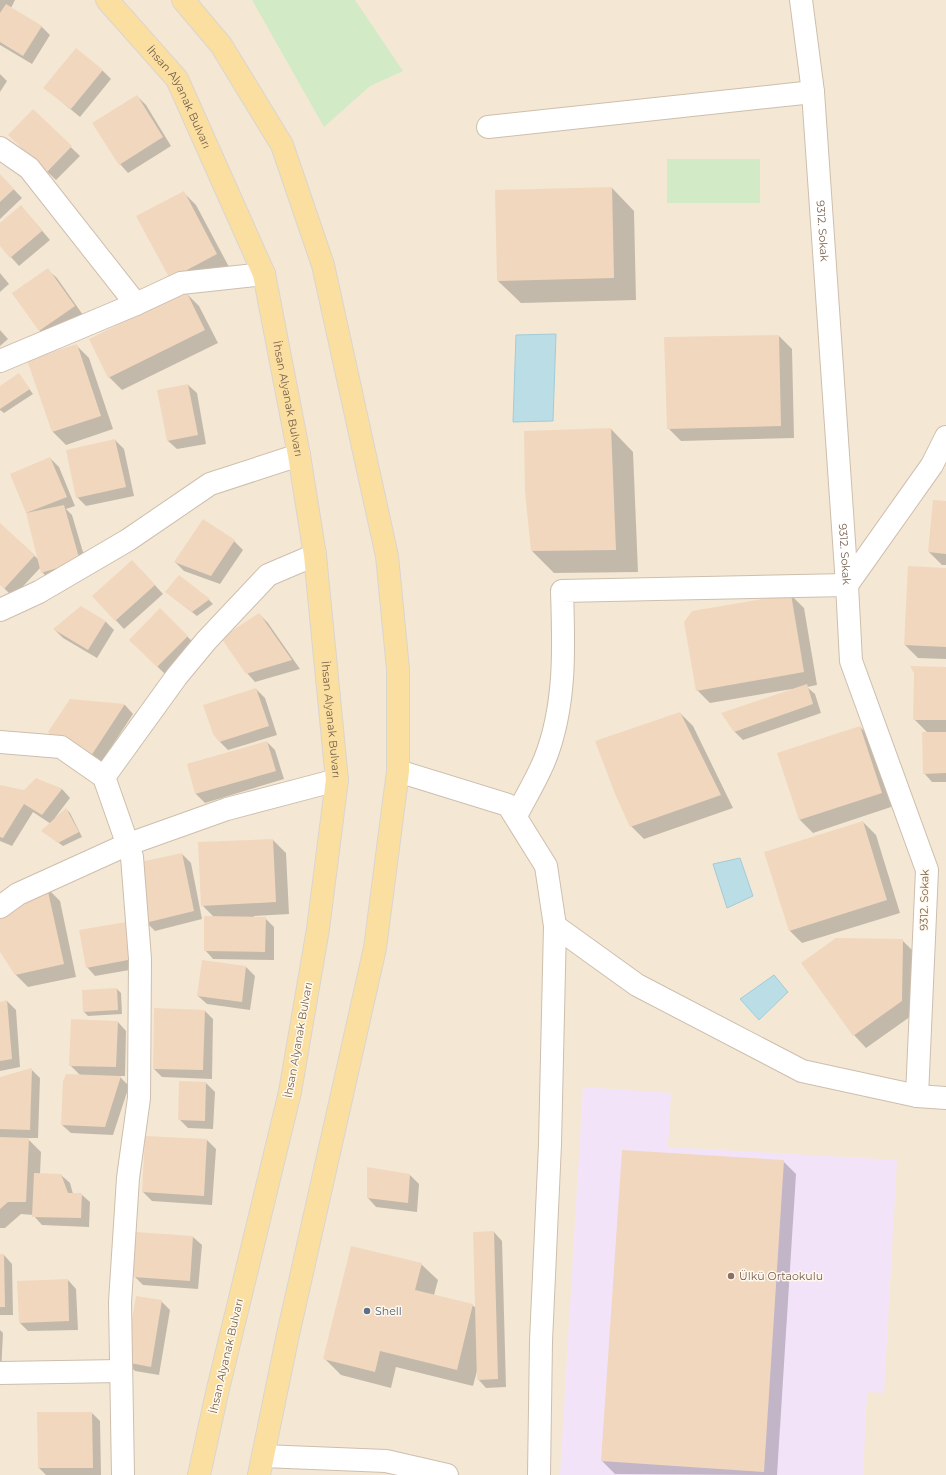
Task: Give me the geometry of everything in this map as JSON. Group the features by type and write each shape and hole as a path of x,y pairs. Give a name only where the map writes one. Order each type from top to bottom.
{"main road":[{"name":"İhsan Alyanak Bulvarı","path":"107,0 177,80 264,274 299,455 315,555 337,780 318,929 290,1092 216,1393 199,1475"},
{"path":"183,0 222,45 282,146 323,265 387,556 398,669 398,771 375,948 261,1465"}],"street":[{"name":"9312. Sokak","path":"801,0 813,92 851,661 927,870 917,1096"},
{"path":"488,127 813,92"},
{"path":"0,148 29,168 136,304"},
{"path":"0,361 136,304 181,283 264,274"},
{"path":"516,816 545,759 556,722 564,658 562,591 847,585 932,465 946,437"},
{"path":"0,610 39,592 128,540 210,484 299,455"},
{"path":"104,777 177,676 206,641 268,575 315,555"},
{"path":"0,742 61,747 104,777 126,845 132,857 140,959 139,1083 128,1178 120,1302 123,1475"},
{"path":"398,771 508,805 546,866 555,926 550,1144 541,1341 539,1475"},
{"path":"0,907 18,894 126,845 227,809 337,780"},
{"path":"555,926 637,985 802,1071 917,1096 946,1098"},
{"path":"0,1373 121,1371"},
{"path":"261,1465 386,1461 447,1475"}],"shaded area":[{"path":"0,0 946,0 946,1475 0,1475"},
{"name":"Ülkü Ortaokulu","path":"583,1087 671,1093 668,1147 897,1160 884,1393 867,1392 863,1475 560,1475"}],"green space":[{"path":"252,0 355,0 403,71 370,86 324,127"},
{"path":"667,159 760,159 760,203 667,203"}],"water":[{"path":"556,334 553,421 513,422 516,335"},
{"path":"740,858 753,896 727,908 713,864"},
{"path":"774,975 788,992 759,1020 740,999"}],"building":[{"path":"6,4 42,26 23,56 0,42 0,13"},
{"path":"76,48 103,70 71,109 43,88"},
{"path":"137,95 163,137 119,165 92,123"},
{"path":"33,109 72,146 47,172 8,135"},
{"path":"0,174 14,189 0,202"},
{"path":"612,187 614,278 497,281 495,190"},
{"path":"184,191 217,254 170,279 136,216"},
{"path":"21,205 42,231 10,258 0,246 0,223"},
{"path":"48,268 75,306 39,331 12,293"},
{"path":"186,291 205,330 108,378 89,339"},
{"path":"779,335 781,426 667,429 664,337"},
{"path":"77,344 101,416 52,432 27,360"},
{"path":"19,373 30,389 0,409 0,386"},
{"path":"188,384 198,435 167,441 157,390"},
{"path":"611,428 616,550 531,551 525,492 524,431"},
{"path":"115,439 126,487 76,498 66,450"},
{"path":"50,457 67,497 26,513 10,474"},
{"path":"933,500 946,501 946,554 928,552"},
{"path":"64,505 80,561 41,573 26,513"},
{"path":"203,519 235,540 211,576 174,562"},
{"path":"0,523 35,555 4,589 0,585"},
{"path":"132,560 155,585 115,621 92,596"},
{"path":"908,566 946,568 946,647 904,645"},
{"path":"179,575 210,599 192,612 165,592"},
{"path":"791,594 804,672 696,691 684,622 692,611"},
{"path":"81,606 106,621 88,650 53,629"},
{"path":"160,608 188,636 157,667 129,640"},
{"path":"259,613 292,660 246,674 221,638"},
{"path":"910,666 946,667 946,720 913,720 914,673"},
{"path":"807,684 813,704 734,732 721,713"},
{"path":"256,688 269,726 219,742 213,734 203,705"},
{"path":"70,699 125,704 89,759 48,732"},
{"path":"680,712 721,795 630,827 615,794 595,741"},
{"path":"860,726 882,793 799,820 777,753"},
{"path":"922,732 946,732 946,773 923,774"},
{"path":"267,741 276,771 195,794 187,764"},
{"path":"36,778 62,789 42,815 24,804 3,838 0,837 0,785 24,790"},
{"path":"66,808 79,832 58,843 41,831"},
{"path":"863,821 887,900 789,931 764,852"},
{"path":"273,839 276,902 201,906 198,842"},
{"path":"182,853 194,911 145,923 136,863"},
{"path":"47,887 64,964 15,975 0,952 0,917"},
{"path":"204,916 266,917 265,952 204,951"},
{"path":"126,922 133,959 86,968 79,930"},
{"path":"836,938 903,939 902,1001 853,1036 801,963"},
{"path":"202,960 246,966 242,1002 197,996"},
{"path":"117,988 118,1010 83,1012 82,990"},
{"path":"7,1000 12,1059 0,1061 0,1002"},
{"path":"154,1008 205,1010 203,1070 153,1069"},
{"path":"71,1019 118,1021 116,1067 69,1066"},
{"path":"32,1068 30,1130 0,1129 0,1077"},
{"path":"66,1074 121,1076 105,1127 61,1125 63,1081"},
{"path":"179,1081 206,1082 205,1121 178,1120"},
{"path":"145,1136 207,1139 204,1196 142,1192"},
{"path":"0,1137 29,1138 26,1202 8,1202 0,1209"},
{"name":"Ülkü Ortaokulu","path":"622,1150 784,1160 764,1472 601,1461"},
{"path":"367,1167 410,1174 408,1203 367,1198"},
{"path":"34,1173 61,1174 68,1193 82,1193 81,1218 32,1217"},
{"path":"494,1231 498,1379 477,1380 473,1232"},
{"path":"136,1232 193,1236 190,1281 133,1277"},
{"path":"351,1246 422,1263 415,1290 473,1304 457,1370 380,1351 375,1372 323,1359"},
{"path":"0,1254 4,1254 5,1307 0,1307"},
{"path":"68,1279 69,1321 19,1323 17,1281"},
{"path":"136,1296 162,1300 151,1367 125,1362"},
{"path":"37,1412 92,1412 93,1468 38,1468"}],"place":[{"name":"Ülkü Ortaokulu","path":"731,1276"},
{"name":"Shell","path":"367,1311"}]}
